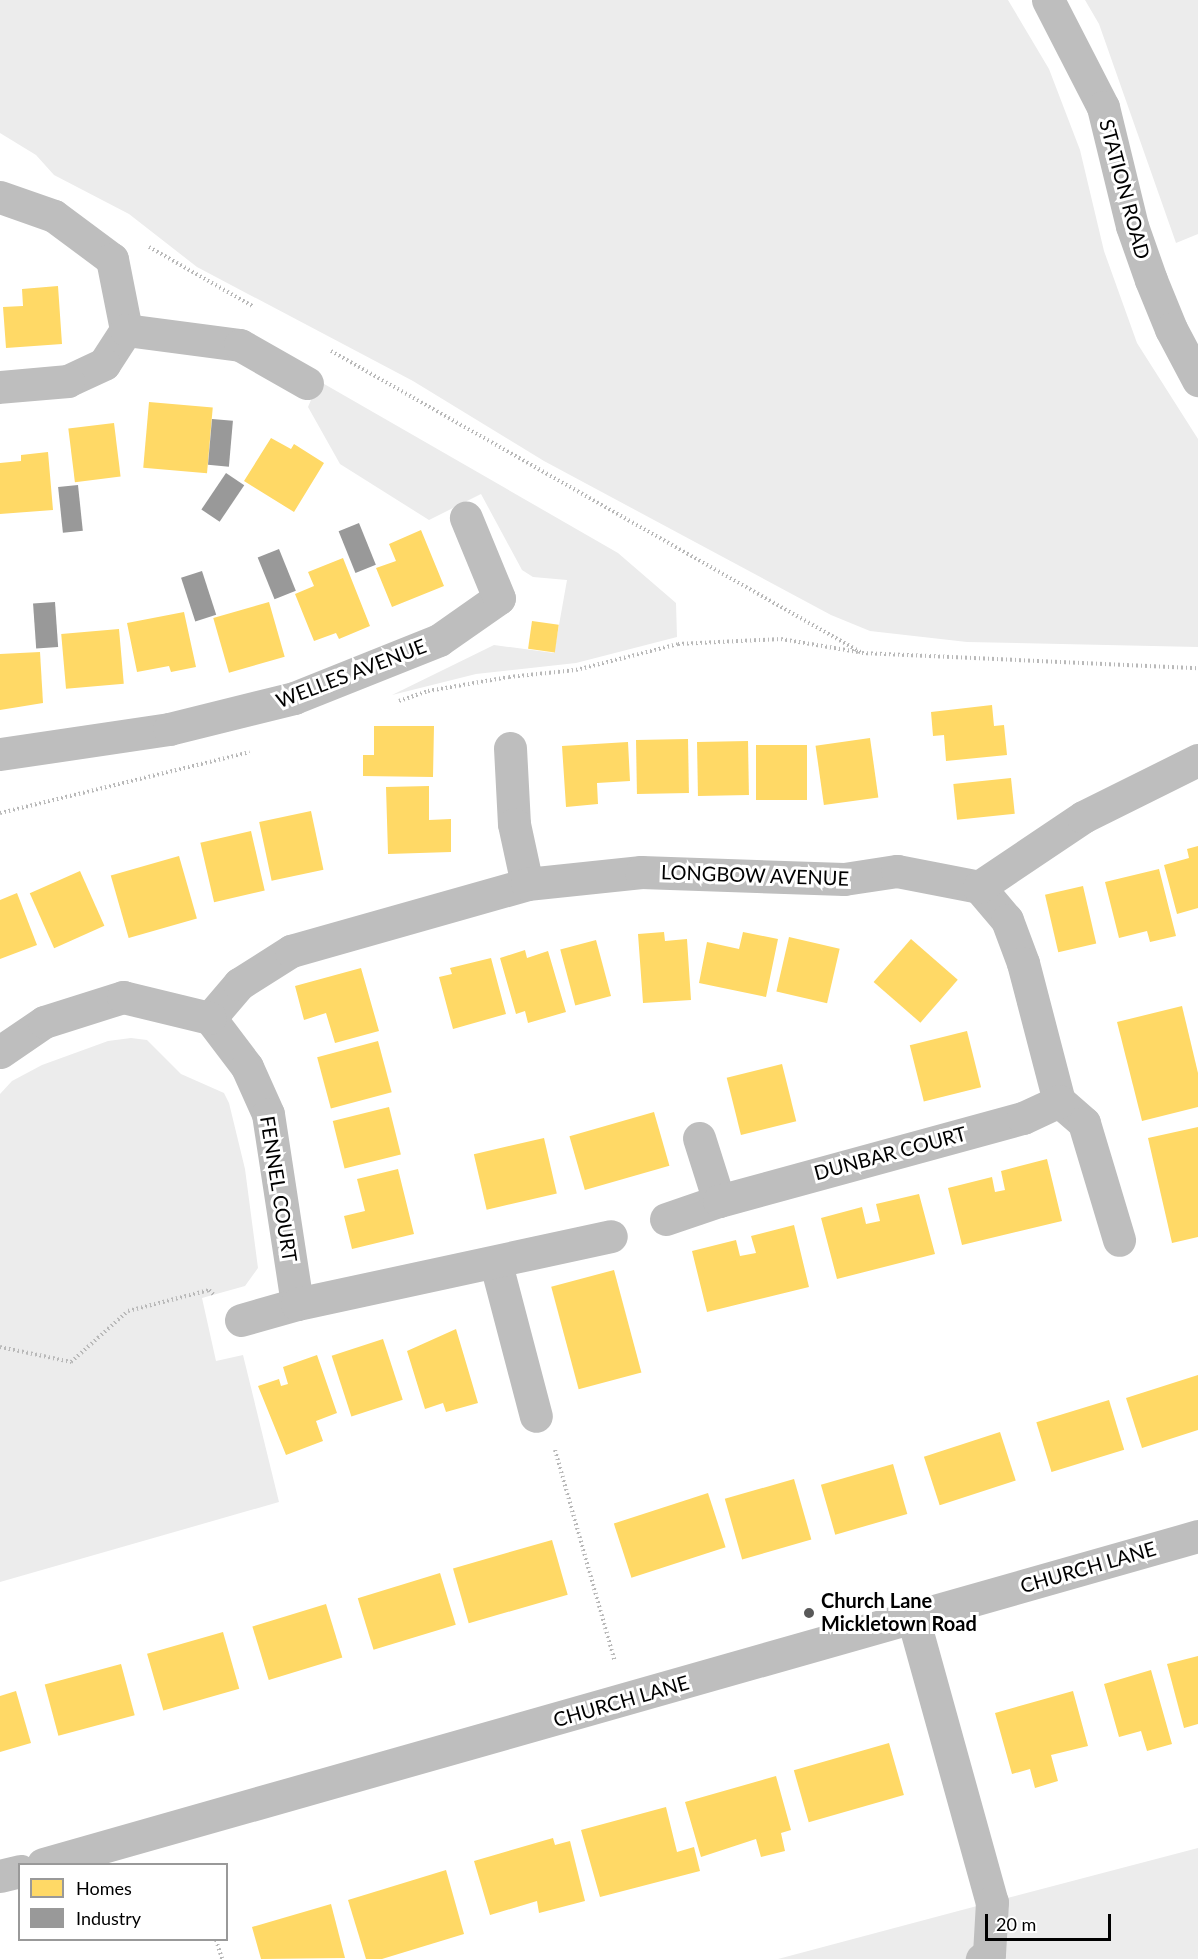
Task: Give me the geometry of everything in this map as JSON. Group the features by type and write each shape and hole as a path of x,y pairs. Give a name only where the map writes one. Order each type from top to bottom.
{"street":[{"name":"STATION ROAD","path":"1048,0 1103,107 1132,226 1171,329 1198,380"},
{"path":"0,197 54,216 112,259 126,330 104,364 68,381 0,387"},
{"path":"126,330 240,345 307,383"},
{"name":"WELLES AVENUE","path":"0,754 168,729 294,698 439,640 499,598 466,518"},
{"path":"510,747 514,824 527,884"},
{"path":"1119,1240 1084,1123 1059,1101 1023,963 1006,920 979,887 1083,817 1198,760"},
{"name":"LONGBOW AVENUE","path":"210,1018 239,984 291,951 527,884 641,872 844,879 897,871 979,887"},
{"path":"0,1052 44,1022 123,997 210,1018"},
{"name":"FENNEL COURT","path":"210,1018 247,1067 268,1114 297,1304"},
{"name":"DUNBAR COURT","path":"666,1219 718,1201 1023,1118 1059,1101"},
{"path":"699,1138 718,1201"},
{"path":"242,1320 297,1304 496,1264 611,1236"},
{"path":"496,1264 536,1416"},
{"name":"CHURCH LANE","path":"47,1863 1198,1536"},
{"path":"913,1618 992,1902 989,1954 982,1959"},
{"path":"0,1876 18,1872"}],"path":[{"path":"140,242 262,311"},
{"path":"324,347 862,653"},
{"path":"396,702 428,691 509,676 576,670 678,644 782,639 862,653 1198,668"},
{"path":"0,813 257,750"},
{"path":"0,1347 71,1362 128,1311 208,1290 242,1320"},
{"path":"536,1416 549,1432 626,1700"},
{"path":"216,1941 222,1959"}],"shaded area":[{"path":"0,0 1008,0 1049,69 1080,150 1104,251 1137,343 1198,439 1198,647 967,642 870,631 831,615 544,461 413,381 197,267 129,214 54,175 36,155 0,133"},
{"path":"1085,0 1198,0 1198,234 1176,243 1099,24"},
{"path":"319,381 618,553 676,603 677,637 576,663 476,674 392,695 494,645 554,653 567,580 533,577 522,570 481,494 429,520 340,464 308,407"},
{"path":"131,1038 147,1040 181,1074 224,1093 229,1103 245,1169 258,1268 245,1286 202,1298 216,1361 243,1355 279,1502 0,1582 0,1094 12,1081 42,1065 108,1041"},
{"path":"1198,1848 1198,1959 778,1959 992,1902"}],"building: Homes":[{"path":"58,286 62,344 6,348 3,307 23,306 22,289"},
{"path":"149,402 213,408 207,473 143,468"},
{"path":"114,423 121,477 75,482 68,429"},
{"path":"271,438 291,449 294,444 324,463 294,512 244,481"},
{"path":"48,452 53,510 0,514 0,463 21,461 21,455"},
{"path":"421,530 444,586 392,607 376,568 396,561 389,544"},
{"path":"343,558 370,626 339,639 336,633 314,641 295,594 314,586 308,572"},
{"path":"269,602 285,657 229,673 213,618"},
{"path":"184,612 196,667 171,672 169,666 137,672 127,623"},
{"path":"532,621 559,625 555,652 528,649"},
{"path":"119,629 124,684 66,689 61,634"},
{"path":"40,652 43,703 0,710 0,654"},
{"path":"992,705 994,726 1004,725 1007,755 946,761 944,735 933,736 931,712"},
{"path":"374,726 434,726 433,777 363,776 363,755 374,755"},
{"path":"870,738 878,797 824,805 816,746"},
{"path":"688,739 689,793 637,794 636,740"},
{"path":"748,741 749,795 698,796 697,742"},
{"path":"628,742 630,781 597,783 598,804 566,807 562,746"},
{"path":"756,745 807,745 807,800 756,800"},
{"path":"1011,778 1015,814 957,820 953,784"},
{"path":"429,786 429,820 451,819 451,852 388,854 386,787"},
{"path":"311,811 323,870 272,881 259,822"},
{"path":"251,831 265,890 214,902 200,843"},
{"path":"1198,846 1198,908 1177,914 1164,865 1189,858 1187,849"},
{"path":"179,856 197,918 129,938 111,876"},
{"path":"1159,869 1176,936 1150,942 1147,931 1119,938 1105,882"},
{"path":"80,871 104,926 54,948 30,893"},
{"path":"1083,886 1096,943 1058,952 1045,895"},
{"path":"17,893 37,945 0,959 0,900"},
{"path":"664,932 665,941 687,939 691,1000 643,1003 638,934"},
{"path":"743,932 778,939 766,997 699,983 707,942 739,949"},
{"path":"789,937 840,949 827,1003 776,992"},
{"path":"911,939 958,980 920,1023 874,982"},
{"path":"596,940 611,996 575,1006 560,950"},
{"path":"525,950 527,958 548,951 566,1012 528,1023 525,1011 516,1014 500,958"},
{"path":"491,958 506,1014 453,1029 439,977 452,974 450,968"},
{"path":"361,968 379,1031 335,1043 326,1013 304,1020 295,986"},
{"path":"1182,1006 1198,1073 1198,1107 1142,1121 1117,1022"},
{"path":"967,1031 981,1087 924,1102 910,1045"},
{"path":"378,1041 392,1092 331,1108 317,1057"},
{"path":"782,1064 796,1121 741,1135 727,1078"},
{"path":"389,1107 401,1155 345,1169 333,1121"},
{"path":"654,1112 669,1166 585,1190 569,1136"},
{"path":"1198,1127 1198,1237 1172,1243 1148,1138"},
{"path":"544,1138 557,1194 487,1210 474,1154"},
{"path":"1047,1159 1062,1221 962,1245 948,1188 992,1177 995,1192 1005,1190 1001,1171"},
{"path":"398,1169 414,1234 352,1249 344,1216 365,1211 357,1179"},
{"path":"919,1194 935,1254 837,1279 821,1218 862,1207 866,1224 880,1221 876,1204"},
{"path":"794,1225 809,1287 707,1312 692,1251 736,1240 740,1256 756,1253 751,1236"},
{"path":"614,1270 641,1372 579,1389 551,1287"},
{"path":"456,1329 478,1403 446,1412 443,1403 425,1409 407,1351"},
{"path":"383,1339 403,1400 351,1417 332,1356"},
{"path":"317,1355 337,1413 316,1421 323,1441 286,1455 258,1386 279,1379 281,1386 288,1384 283,1367"},
{"path":"1198,1375 1198,1430 1142,1448 1126,1398"},
{"path":"1109,1400 1124,1450 1052,1472 1036,1422"},
{"path":"1000,1432 1016,1481 940,1505 924,1457"},
{"path":"893,1464 907,1514 835,1535 821,1485"},
{"path":"794,1479 811,1540 742,1559 725,1499"},
{"path":"708,1493 726,1547 631,1578 614,1524"},
{"path":"552,1540 568,1595 469,1623 453,1568"},
{"path":"440,1573 456,1625 374,1650 358,1598"},
{"path":"326,1604 342,1658 269,1680 252,1627"},
{"path":"223,1632 239,1689 163,1710 147,1654"},
{"path":"1198,1656 1198,1724 1184,1728 1167,1664"},
{"path":"121,1664 135,1715 58,1736 45,1684"},
{"path":"1151,1670 1172,1744 1147,1751 1141,1731 1119,1737 1104,1684"},
{"path":"16,1691 31,1743 0,1752 0,1696"},
{"path":"1073,1691 1088,1746 1051,1755 1058,1781 1035,1788 1030,1769 1012,1774 995,1713"},
{"path":"889,1743 904,1795 809,1822 794,1770"},
{"path":"776,1776 791,1830 781,1833 785,1851 761,1857 756,1839 701,1857 685,1802"},
{"path":"666,1807 677,1852 694,1847 700,1871 600,1897 581,1830"},
{"path":"553,1838 555,1845 570,1841 585,1901 539,1913 537,1901 490,1915 474,1861"},
{"path":"446,1870 464,1934 382,1959 366,1959 348,1900"},
{"path":"331,1904 345,1958 261,1959 252,1927"}],"building: Industry":[{"path":"212,419 233,421 229,467 208,465"},
{"path":"226,473 244,485 220,522 201,509"},
{"path":"78,485 83,531 63,533 58,487"},
{"path":"359,523 376,565 355,573 339,531"},
{"path":"279,549 296,591 275,599 258,558"},
{"path":"202,571 216,615 195,622 181,578"},
{"path":"55,602 58,647 36,648 33,604"}],"place":[{"name":"Church Lane Mickletown Road","path":"809,1613"}]}
